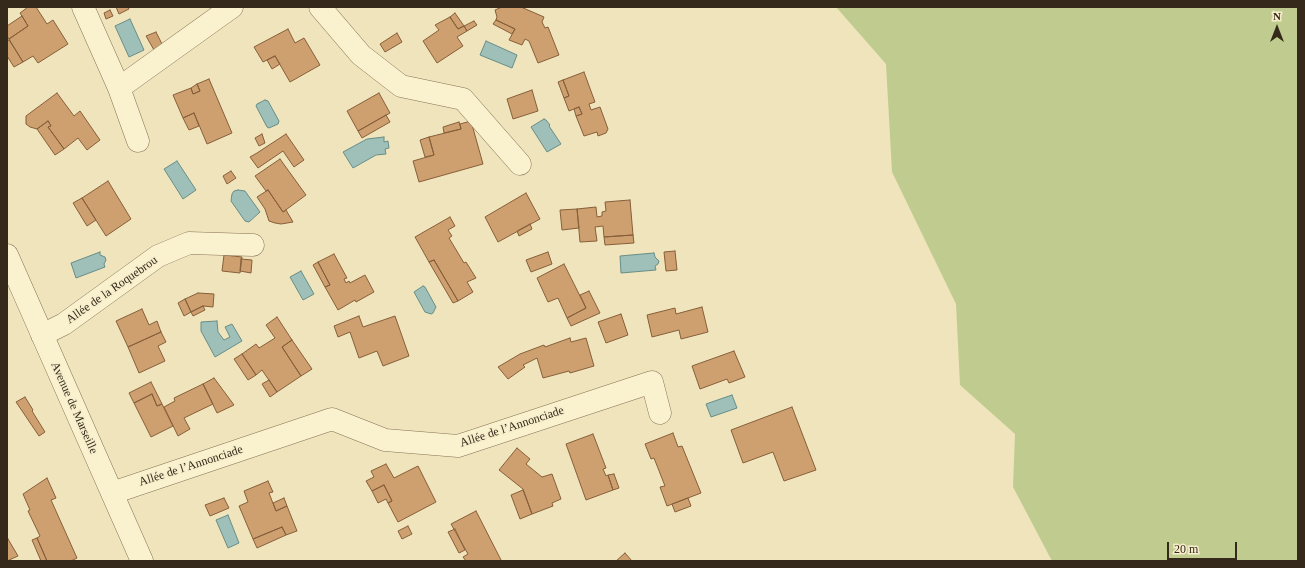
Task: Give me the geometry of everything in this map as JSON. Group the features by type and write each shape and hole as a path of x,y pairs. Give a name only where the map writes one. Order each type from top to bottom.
{"street":[{"path":"83,7 119,88 138,141"},
{"path":"119,88 232,7"},
{"path":"320,7 361,55 401,86 463,99 520,164"},
{"name":"Allée de la Roquebrou","path":"42,335 64,324 158,256 189,244 253,245"},
{"name":"Avenue de Marseille","path":"7,255 12,280 42,335 142,561"},
{"name":"Allée de l’Annonciade","path":"112,493 332,419 385,440 458,446 652,382 660,413"}],"green space":[{"path":"836,7 1298,7 1298,561 1052,561 1013,487 1015,434 960,385 956,304 892,172 886,64"}],"water":[{"path":"130,19 144,50 129,57 115,26"},
{"path":"486,41 517,55 512,68 480,55"},
{"path":"265,100 268,101 279,121 278,124 269,128 267,127 256,106"},
{"path":"544,119 550,125 549,126 561,144 547,152 531,127"},
{"path":"384,137 384,142 388,141 389,148 385,149 386,154 376,155 353,168 343,152 367,139"},
{"path":"177,161 196,190 183,199 164,169"},
{"path":"234,191 245,191 260,212 249,222 245,221 231,201 232,194"},
{"path":"100,252 100,255 105,257 106,260 104,264 105,267 76,278 71,263"},
{"path":"654,253 655,257 659,261 655,266 656,270 621,273 620,256"},
{"path":"301,271 314,294 303,300 290,277"},
{"path":"423,286 436,307 431,314 425,312 414,292"},
{"path":"217,321 218,332 224,340 230,337 225,327 232,324 242,341 215,357 201,331 201,322"},
{"path":"732,395 737,408 711,417 706,404"},
{"path":"228,515 239,543 228,548 216,520"}],"building":[{"path":"28,7 36,7 47,24 53,20 68,44 38,63 33,56 23,62 9,39 28,26 20,13"},
{"path":"116,7 128,7 129,9 119,14"},
{"path":"502,7 521,7 544,17 542,22 545,28 548,27 559,55 538,63 529,41 525,39 522,45 509,40 515,29 496,20 497,17 495,10"},
{"path":"110,10 113,16 106,19 104,13"},
{"path":"455,13 464,26 458,29 450,17"},
{"path":"22,16 28,26 9,39 7,36 7,26"},
{"path":"450,17 458,29 464,26 467,31 457,37 463,46 437,63 423,41 439,30 435,25"},
{"path":"496,20 515,29 512,34 493,24"},
{"path":"474,21 477,25 467,31 464,26"},
{"path":"288,29 295,43 304,38 320,65 290,82 275,56 263,62 254,47"},
{"path":"156,32 162,44 154,50 146,36"},
{"path":"397,33 402,42 385,52 380,44"},
{"path":"9,40 23,62 14,67 7,56 7,41"},
{"path":"275,56 280,64 272,69 267,60"},
{"path":"584,72 595,102 589,104 591,110 600,107 608,129 606,133 598,136 597,132 584,136 576,116 582,114 579,107 569,111 564,98 569,96 563,80"},
{"path":"209,79 232,133 207,144 194,113 183,118 173,95 191,88 193,94 200,91 197,84"},
{"path":"563,80 569,96 564,98 558,82"},
{"path":"197,84 200,91 193,94 191,88"},
{"path":"532,90 538,111 513,119 507,99"},
{"path":"57,93 74,116 80,111 100,140 87,150 78,138 64,149 48,127 51,126 48,121 37,129 26,124 26,116"},
{"path":"379,93 390,113 358,131 347,111"},
{"path":"579,107 582,114 576,116 574,109"},
{"path":"194,113 199,126 189,130 183,118"},
{"path":"386,115 390,122 362,138 358,131"},
{"path":"48,121 51,126 48,127 64,149 55,155 37,129"},
{"path":"471,121 483,164 419,182 413,161 434,155 429,137 461,129 460,124"},
{"path":"459,122 461,129 444,133 443,127"},
{"path":"262,134 265,143 259,146 255,138"},
{"path":"286,134 304,160 294,167 283,151 258,168 250,157"},
{"path":"429,137 434,155 425,157 420,140"},
{"path":"280,159 306,195 283,212 268,190 266,191 255,176"},
{"path":"231,171 236,178 227,184 223,176"},
{"path":"108,181 131,219 106,236 82,198"},
{"path":"268,190 283,212 286,210 293,222 281,224 269,221 265,209 257,197"},
{"path":"526,193 540,219 498,242 485,217"},
{"path":"82,198 96,220 87,226 73,203"},
{"path":"630,200 633,235 604,237 603,226 595,227 597,241 580,242 577,209 596,207 597,217 602,216 602,212 606,211 605,202"},
{"path":"577,209 579,228 562,230 560,210"},
{"path":"450,217 455,226 448,230 452,236 449,238 464,263 466,262 476,278 467,282 473,292 458,301 434,260 429,262 415,237"},
{"path":"530,224 532,229 519,236 517,231"},
{"path":"633,235 634,243 605,245 604,237"},
{"path":"675,251 677,270 666,271 664,252"},
{"path":"548,252 552,264 531,272 526,260"},
{"path":"334,254 347,278 344,279 346,283 349,281 350,283 365,275 374,292 356,302 355,300 338,310 325,287 330,285 318,262"},
{"path":"224,255 242,257 240,273 222,271"},
{"path":"241,259 252,260 251,273 240,271"},
{"path":"434,260 458,301 453,303 429,262"},
{"path":"318,262 330,285 325,287 313,265"},
{"path":"564,264 586,308 567,318 558,298 548,302 537,278"},
{"path":"589,291 600,313 571,326 567,318 586,308 580,295"},
{"path":"198,293 214,294 213,307 203,306 191,312 185,299"},
{"path":"185,299 191,312 184,316 178,303"},
{"path":"203,306 205,310 193,316 191,312"},
{"path":"702,307 708,332 681,339 679,330 652,337 647,315 675,308 676,314"},
{"path":"142,309 149,325 157,321 161,332 128,347 116,321"},
{"path":"621,314 628,335 606,343 598,322"},
{"path":"359,316 363,327 395,316 409,356 383,366 377,351 359,358 350,332 338,337 334,326"},
{"path":"277,317 292,340 282,347 301,376 277,392 262,370 256,375 242,354 256,344 259,348 275,338 266,325"},
{"path":"161,332 166,342 158,346 165,361 139,373 128,347"},
{"path":"570,338 571,342 586,338 594,366 570,373 569,371 543,378 537,358 523,365 525,367 508,379 498,367 520,354 544,345 545,347"},
{"path":"292,340 312,369 301,376 282,347"},
{"path":"734,351 745,377 729,383 727,379 700,389 692,366"},
{"path":"242,354 256,375 248,380 234,359"},
{"path":"214,378 234,405 217,413 203,384"},
{"path":"269,380 277,392 270,397 262,384"},
{"path":"151,382 162,404 157,406 152,394 134,403 129,393"},
{"path":"203,384 213,404 184,418 190,429 178,436 164,407 175,401 174,398"},
{"path":"152,394 157,406 162,404 173,426 151,437 134,403"},
{"path":"25,397 45,432 39,436 16,402"},
{"path":"792,407 816,470 784,481 773,452 743,463 731,430"},
{"path":"673,433 678,447 682,446 701,493 667,506 660,487 665,486 654,458 651,459 645,444"},
{"path":"593,434 606,468 603,469 606,476 608,475 613,490 586,500 566,444"},
{"path":"517,448 530,459 526,464 542,477 552,474 561,499 552,503 553,506 532,514 523,489 499,470"},
{"path":"386,464 394,478 418,466 436,502 398,522 388,503 392,501 384,485 372,491 366,481 374,477 371,471"},
{"path":"614,474 619,488 613,490 608,475"},
{"path":"47,478 56,498 51,500 77,558 71,561 47,561 37,538 40,536 28,511 30,510 23,494"},
{"path":"268,481 273,492 269,493 276,511 287,506 297,531 286,535 282,527 253,539 239,506 248,502 244,491"},
{"path":"384,485 392,501 388,503 386,499 378,503 372,491"},
{"path":"523,490 532,514 520,519 511,495"},
{"path":"224,498 229,508 210,516 205,505"},
{"path":"284,498 287,506 276,511 273,503"},
{"path":"688,498 691,506 675,512 672,504"},
{"path":"476,511 501,560 500,561 466,561 463,557 468,554 451,524"},
{"path":"408,526 412,534 402,539 398,531"},
{"path":"282,527 286,535 257,548 253,539"},
{"path":"455,529 465,550 459,553 448,532"},
{"path":"37,538 47,561 41,561 32,540"},
{"path":"8,539 18,556 7,561 7,541"},
{"path":"625,553 632,561 616,561"}]}
